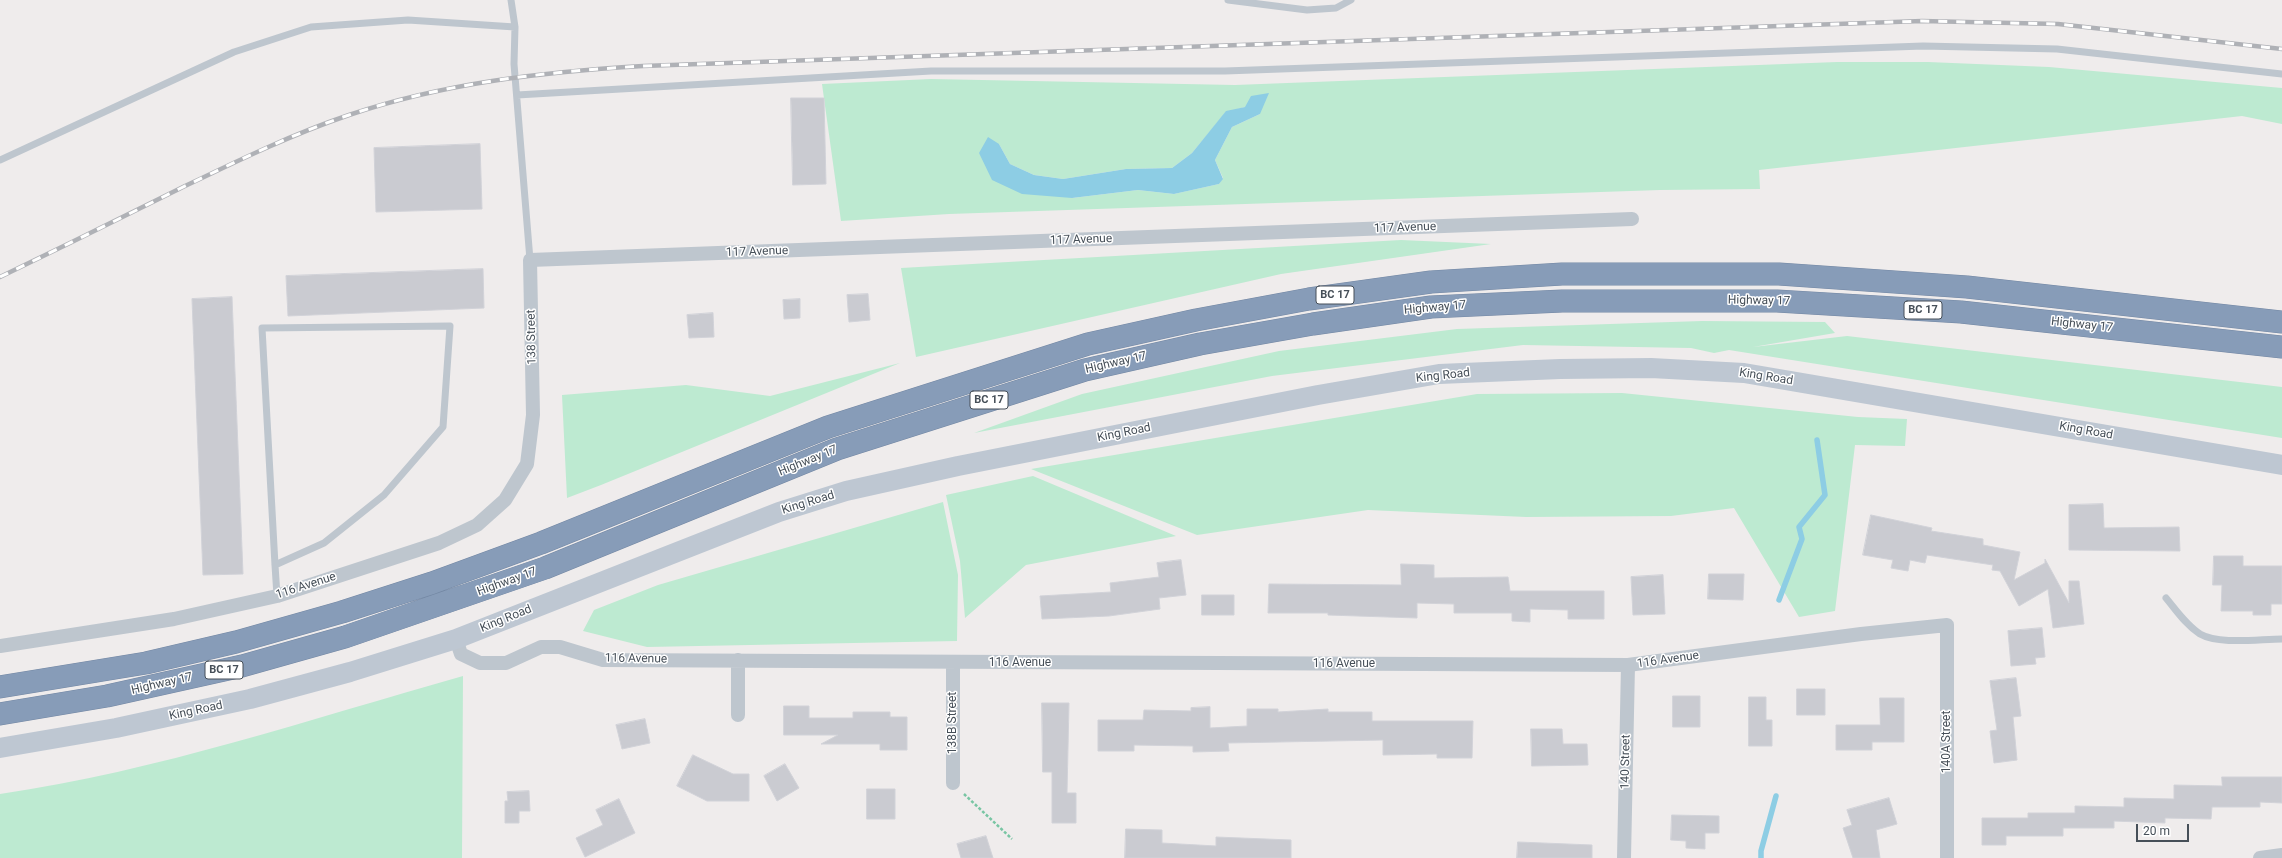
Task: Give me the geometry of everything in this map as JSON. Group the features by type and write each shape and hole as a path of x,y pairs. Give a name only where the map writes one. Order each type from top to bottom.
{"highway":[{"name":"Highway 17","path":"0,687 146,664 236,642 342,612 432,583 541,543 828,427 1088,344 1196,320 1309,299 1431,282 1554,274 1779,274 1967,287 2282,322"},
{"name":"Highway 17","path":"0,714 130,691 242,666 345,637 545,568 837,449 1085,370 1200,344 1312,324 1431,307 1562,300 1777,300 1961,312 2282,347"}],"street":[{"name":"117 Avenue","path":"530,260 1632,219"},
{"name":"138 Street","path":"530,260 534,415"},
{"name":"King Road","path":"0,748 116,728 250,699 350,672 456,639 779,512 846,491 973,462 1318,395 1439,374 1644,368 1744,373 2282,465"},
{"name":"116 Avenue","path":"0,646 174,619 277,596 439,543 478,525 506,500 528,464 534,415"},
{"name":"116 Avenue","path":"456,639 461,654 480,663 506,663 541,647 560,647 603,660 953,663 1628,665 1853,635 1947,625"},
{"name":"140A Street","path":"1947,625 1947,858"},
{"path":"738,660 738,715"},
{"name":"138B Street","path":"953,663 953,783"},
{"name":"140 Street","path":"1624,858 1628,665"},
{"path":"2260,858 2282,855"}],"lane":[{"path":"512,0 515,27 514,64 530,260"},
{"path":"1228,0 1307,10 1336,8 1351,0"},
{"path":"0,160 234,52 311,27 408,20 515,27"},
{"path":"517,95 931,71 1225,71 1923,46 2057,49 2282,74"},
{"path":"275,565 324,543 384,495 443,427 450,326 262,328 275,565 277,596"},
{"path":"2166,598 2200,634 2213,640 2282,639"}],"path":[{"path":"953,783 974,805 1012,839"}],"green space":[{"path":"1837,62 1928,62 2049,67 2282,88 2282,124 2242,116 1759,170 1760,189 1660,190 949,214 841,221 822,84 931,79 1235,85","holes":["1245,107 1260,114 1232,127 1215,160 1223,178 1219,184 1174,194 1138,190 1072,198 979,153 999,144 1010,164 1034,175 1063,179 1126,169 1172,168 1192,153 1226,112"]},
{"path":"1401,240 1491,244 1281,274 916,357 901,268"},
{"path":"1702,321 1825,322 1835,333 1753,347 1847,336 2282,387 2282,438 1729,350 1714,353 1691,348 1523,345 1272,376 974,433 1082,394 1279,351 1457,329"},
{"path":"900,363 567,498 562,395 686,385 770,396"},
{"path":"1622,393 1858,417 1907,419 1905,446 1855,445 1835,611 1799,617 1734,508 1671,516 1526,517 1368,510 1197,535 1031,469 1477,394"},
{"path":"1033,476 1176,536 1026,565 965,618 960,561 946,495"},
{"path":"943,502 958,575 957,641 647,647 583,631 594,610 658,585"},
{"path":"463,676 462,858 0,858 0,794 59,784 176,758"}],"water":[{"path":"1269,93 1260,114 1232,127 1215,160 1223,179 1219,184 1174,194 1138,190 1072,198 1022,194 992,180 979,153 988,137 999,144 1010,164 1034,175 1063,179 1126,169 1172,168 1192,153 1226,111 1245,107 1251,96"}],"building":[{"path":"791,98 824,98 826,184 793,185"},
{"path":"480,144 482,209 376,212 374,148"},
{"path":"483,269 484,308 288,316 286,276"},
{"path":"868,294 870,320 849,322 847,295"},
{"path":"232,297 243,574 203,575 192,299"},
{"path":"800,299 800,318 784,319 783,300"},
{"path":"713,313 714,337 689,338 687,315"},
{"path":"2103,504 2104,528 2179,527 2180,551 2069,550 2069,505"},
{"path":"1871,515 1932,528 1931,531 1983,539 1983,545 2020,552 2014,580 2045,563 2045,559 2069,603 2069,581 2079,581 2084,624 2053,628 2048,589 2019,606 2000,571 1992,570 1993,565 1927,555 1925,563 1910,560 1908,571 1891,568 1893,560 1863,555"},
{"path":"2214,556 2243,556 2243,566 2282,566 2282,604 2271,604 2271,615 2253,615 2253,611 2221,611 2222,585 2213,585"},
{"path":"1181,560 1186,595 1159,598 1160,609 1109,616 1042,619 1040,596 1111,592 1110,583 1159,577 1157,563"},
{"path":"1401,564 1434,565 1434,578 1508,577 1510,591 1604,591 1604,619 1568,619 1568,610 1530,609 1530,622 1512,621 1512,613 1454,613 1454,604 1417,603 1417,618 1328,615 1328,613 1268,613 1269,584 1401,585"},
{"path":"1709,574 1744,574 1743,600 1708,599"},
{"path":"1663,575 1665,614 1633,615 1631,577"},
{"path":"1202,595 1234,595 1234,615 1202,615"},
{"path":"2042,628 2045,657 2035,658 2036,664 2011,666 2008,631"},
{"path":"2016,678 2021,716 2013,717 2017,760 1994,763 1990,731 1997,730 1990,681"},
{"path":"1797,689 1825,689 1825,715 1797,715"},
{"path":"1673,696 1700,696 1700,727 1673,727"},
{"path":"1749,697 1766,697 1766,720 1772,720 1772,746 1749,746"},
{"path":"1880,698 1904,698 1904,742 1872,742 1872,750 1836,750 1836,725 1880,725"},
{"path":"1042,703 1069,703 1067,793 1076,793 1076,823 1052,823 1052,772 1043,772"},
{"path":"784,706 809,706 809,718 853,718 853,712 890,712 890,717 907,717 907,750 880,750 880,744 821,744 838,735 784,735"},
{"path":"1210,707 1210,728 1247,726 1247,709 1278,709 1278,712 1328,709 1328,712 1372,712 1372,721 1473,721 1472,758 1437,758 1437,754 1383,755 1383,740 1228,743 1229,751 1193,752 1193,746 1134,745 1134,751 1098,751 1098,720 1143,720 1144,710 1191,711 1191,708"},
{"path":"645,719 650,743 622,749 616,725"},
{"path":"1531,729 1562,729 1563,744 1587,744 1588,765 1532,766"},
{"path":"693,755 733,774 749,774 749,801 707,801 677,786"},
{"path":"785,764 799,788 777,801 764,776"},
{"path":"2222,777 2282,777 2282,803 2260,802 2260,807 2212,807 2211,819 2165,818 2165,823 2114,821 2114,828 2063,828 2063,836 2006,836 2006,845 1982,845 1982,818 2028,818 2028,813 2075,813 2075,806 2124,807 2124,798 2174,799 2174,785 2222,786"},
{"path":"867,789 895,789 895,819 867,819"},
{"path":"529,791 530,811 519,811 519,823 505,823 505,801 508,801 507,792"},
{"path":"1889,798 1897,824 1876,830 1880,858 1853,858 1843,828 1852,825 1847,810"},
{"path":"619,799 635,833 585,857 576,838 603,825 596,810"},
{"path":"1672,815 1719,816 1719,833 1705,833 1705,849 1686,848 1686,841 1671,840"},
{"path":"1126,829 1162,830 1162,843 1216,846 1216,837 1291,840 1291,858 1125,858"},
{"path":"986,836 993,858 961,858 957,844"},
{"path":"1518,842 1592,845 1592,858 1517,858"}],"waterway":[{"path":"1779,600 1802,539 1799,527 1825,495 1817,440"},
{"path":"1761,858 1761,851 1776,796"}],"railway":[{"path":"0,277 263,149 349,115 385,104 457,87 568,72 643,66 1922,21 2058,24 2282,49"}]}
